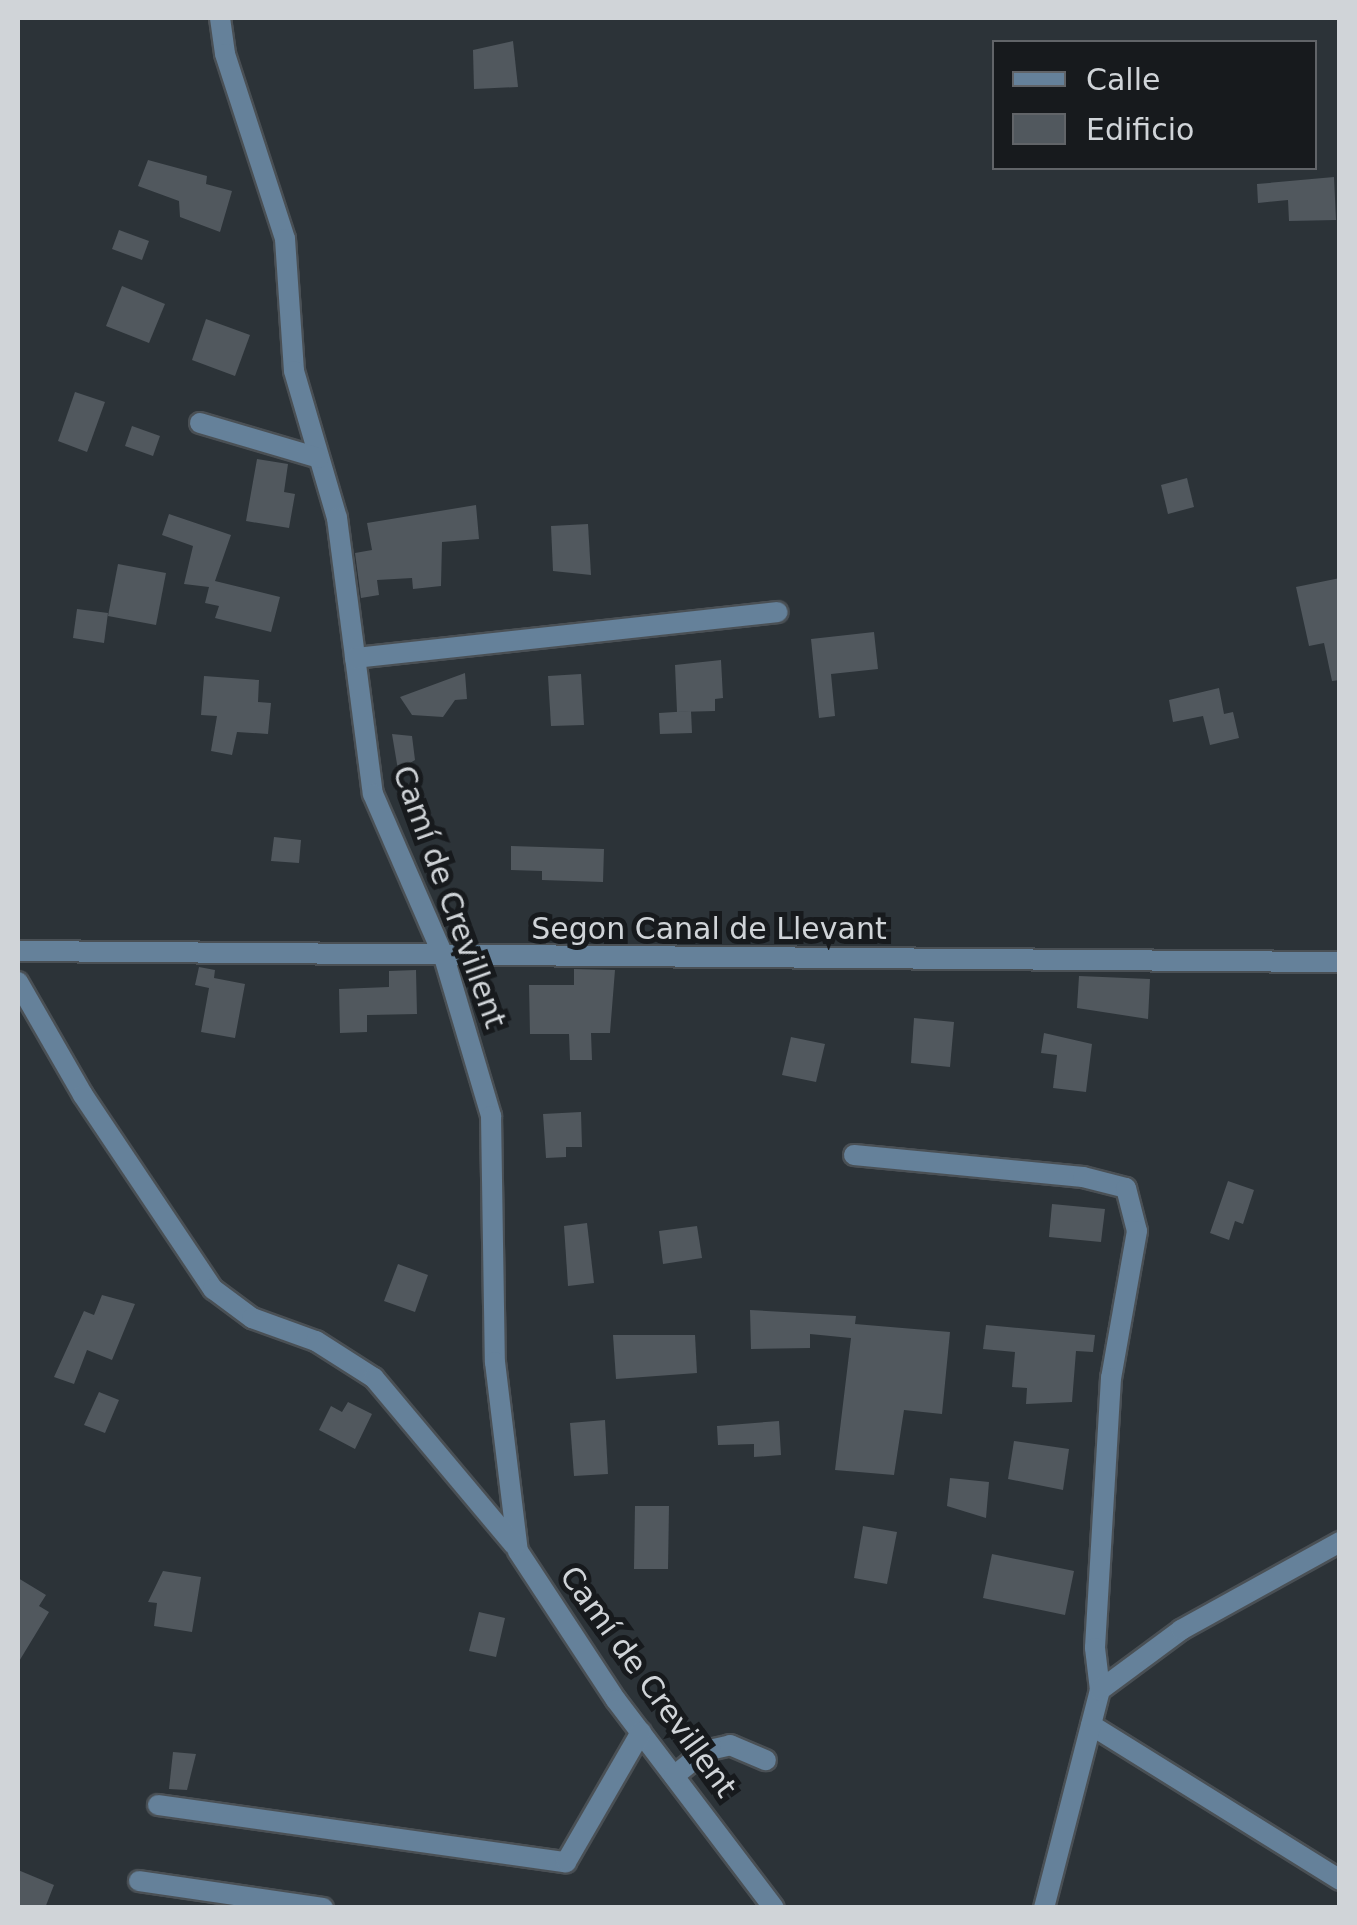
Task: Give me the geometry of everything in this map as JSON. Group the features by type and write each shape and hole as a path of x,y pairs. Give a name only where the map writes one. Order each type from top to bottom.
{"street":[{"name":"Camí de Crevillent","path":"220,18 225,54 285,240 294,371 338,518 373,794 444,957 491,1116 495,1362 518,1551 641,1732 774,1908"},
{"path":"200,423 319,458"},
{"path":"355,658 778,612"},
{"name":"Segon Canal de Llevant","path":"18,951 1340,962"},
{"path":"18,982 82,1095 213,1289 252,1318 316,1340 374,1378 518,1551"},
{"path":"854,1155 1083,1177 1126,1188 1137,1231 1111,1378 1095,1648 1100,1690 1044,1908"},
{"path":"1100,1690 1181,1630 1340,1542"},
{"path":"1091,1724 1340,1880"},
{"path":"158,1805 566,1862 641,1732"},
{"path":"674,1776 705,1752 730,1745 766,1760"},
{"path":"139,1881 323,1908"}],"building":[{"path":"513,41 518,87 474,89 473,50"},
{"path":"148,160 207,176 206,184 232,191 220,232 180,217 179,201 138,186"},
{"path":"1334,177 1336,220 1289,221 1288,200 1258,203 1257,184"},
{"path":"119,230 149,241 142,260 112,249"},
{"path":"122,286 165,304 149,343 106,326"},
{"path":"206,319 250,335 235,376 192,360"},
{"path":"75,392 105,402 87,452 58,441"},
{"path":"132,426 160,436 153,456 125,446"},
{"path":"257,459 288,464 284,492 295,494 289,528 246,521"},
{"path":"1187,478 1194,507 1168,514 1161,485"},
{"path":"476,505 479,539 442,542 441,586 413,589 412,578 377,580 379,595 361,598 355,553 372,550 367,523"},
{"path":"169,514 231,535 215,581 280,597 271,632 215,618 219,606 205,603 209,587 184,584 193,546 162,535"},
{"path":"588,524 591,575 553,571 551,526"},
{"path":"118,564 166,573 156,625 108,616"},
{"path":"1340,578 1340,680 1332,681 1324,643 1309,646 1296,587"},
{"path":"77,609 108,613 104,643 73,638"},
{"path":"874,632 878,669 831,674 835,716 819,718 811,639"},
{"path":"721,660 723,698 715,699 715,711 677,712 675,665"},
{"path":"465,673 467,699 455,700 443,717 412,715 400,697"},
{"path":"581,674 584,725 551,726 548,676"},
{"path":"204,676 259,680 258,702 271,703 268,734 237,732 232,755 211,751 217,716 201,715"},
{"path":"1219,688 1224,714 1233,712 1239,738 1210,745 1203,716 1173,722 1169,700"},
{"path":"691,711 692,733 660,734 659,713"},
{"path":"392,734 412,736 415,760 398,770"},
{"path":"274,837 301,840 299,863 271,861"},
{"path":"511,846 604,849 603,882 542,880 542,871 511,870"},
{"path":"199,967 215,970 214,978 245,984 235,1038 201,1032 209,988 195,985"},
{"path":"574,969 615,970 610,1033 591,1033 592,1060 570,1060 569,1034 530,1034 529,985 574,985"},
{"path":"416,970 417,1014 367,1015 367,1032 340,1033 339,989 389,987 389,971"},
{"path":"1079,976 1150,979 1148,1019 1077,1008"},
{"path":"914,1018 954,1022 950,1067 911,1063"},
{"path":"1044,1033 1092,1044 1086,1092 1053,1088 1057,1055 1041,1053"},
{"path":"791,1037 825,1044 816,1082 782,1075"},
{"path":"581,1112 582,1147 566,1147 566,1157 546,1158 543,1114"},
{"path":"1228,1181 1254,1190 1243,1224 1235,1221 1229,1240 1210,1233"},
{"path":"1052,1204 1105,1209 1101,1242 1049,1237"},
{"path":"587,1223 594,1283 568,1286 564,1226"},
{"path":"697,1226 702,1258 663,1264 659,1231"},
{"path":"398,1264 428,1275 415,1312 384,1301"},
{"path":"102,1295 135,1304 112,1360 87,1350 74,1384 54,1377 84,1311 94,1315"},
{"path":"750,1310 856,1316 855,1324 950,1332 942,1414 904,1410 894,1475 835,1470 851,1338 810,1334 810,1348 751,1349"},
{"path":"986,1325 1095,1335 1093,1352 1076,1351 1072,1402 1026,1404 1027,1388 1012,1387 1015,1352 983,1349"},
{"path":"613,1335 695,1335 697,1373 616,1379"},
{"path":"99,1392 119,1400 105,1433 84,1425"},
{"path":"348,1402 372,1414 355,1449 319,1430 331,1406 342,1412"},
{"path":"605,1420 608,1474 574,1476 570,1423"},
{"path":"779,1421 781,1455 754,1457 754,1444 718,1445 717,1426"},
{"path":"1014,1441 1069,1449 1063,1490 1008,1479"},
{"path":"950,1478 989,1482 986,1518 947,1506"},
{"path":"635,1506 669,1506 668,1569 634,1569"},
{"path":"863,1526 897,1532 887,1584 854,1578"},
{"path":"992,1554 1074,1571 1065,1615 983,1598"},
{"path":"163,1571 201,1577 192,1632 154,1626 157,1603 148,1602"},
{"path":"18,1578 46,1595 39,1606 49,1612 18,1663"},
{"path":"479,1612 505,1618 496,1657 469,1651"},
{"path":"173,1752 196,1754 187,1790 169,1789"},
{"path":"18,1870 54,1885 45,1908 18,1908"}]}
